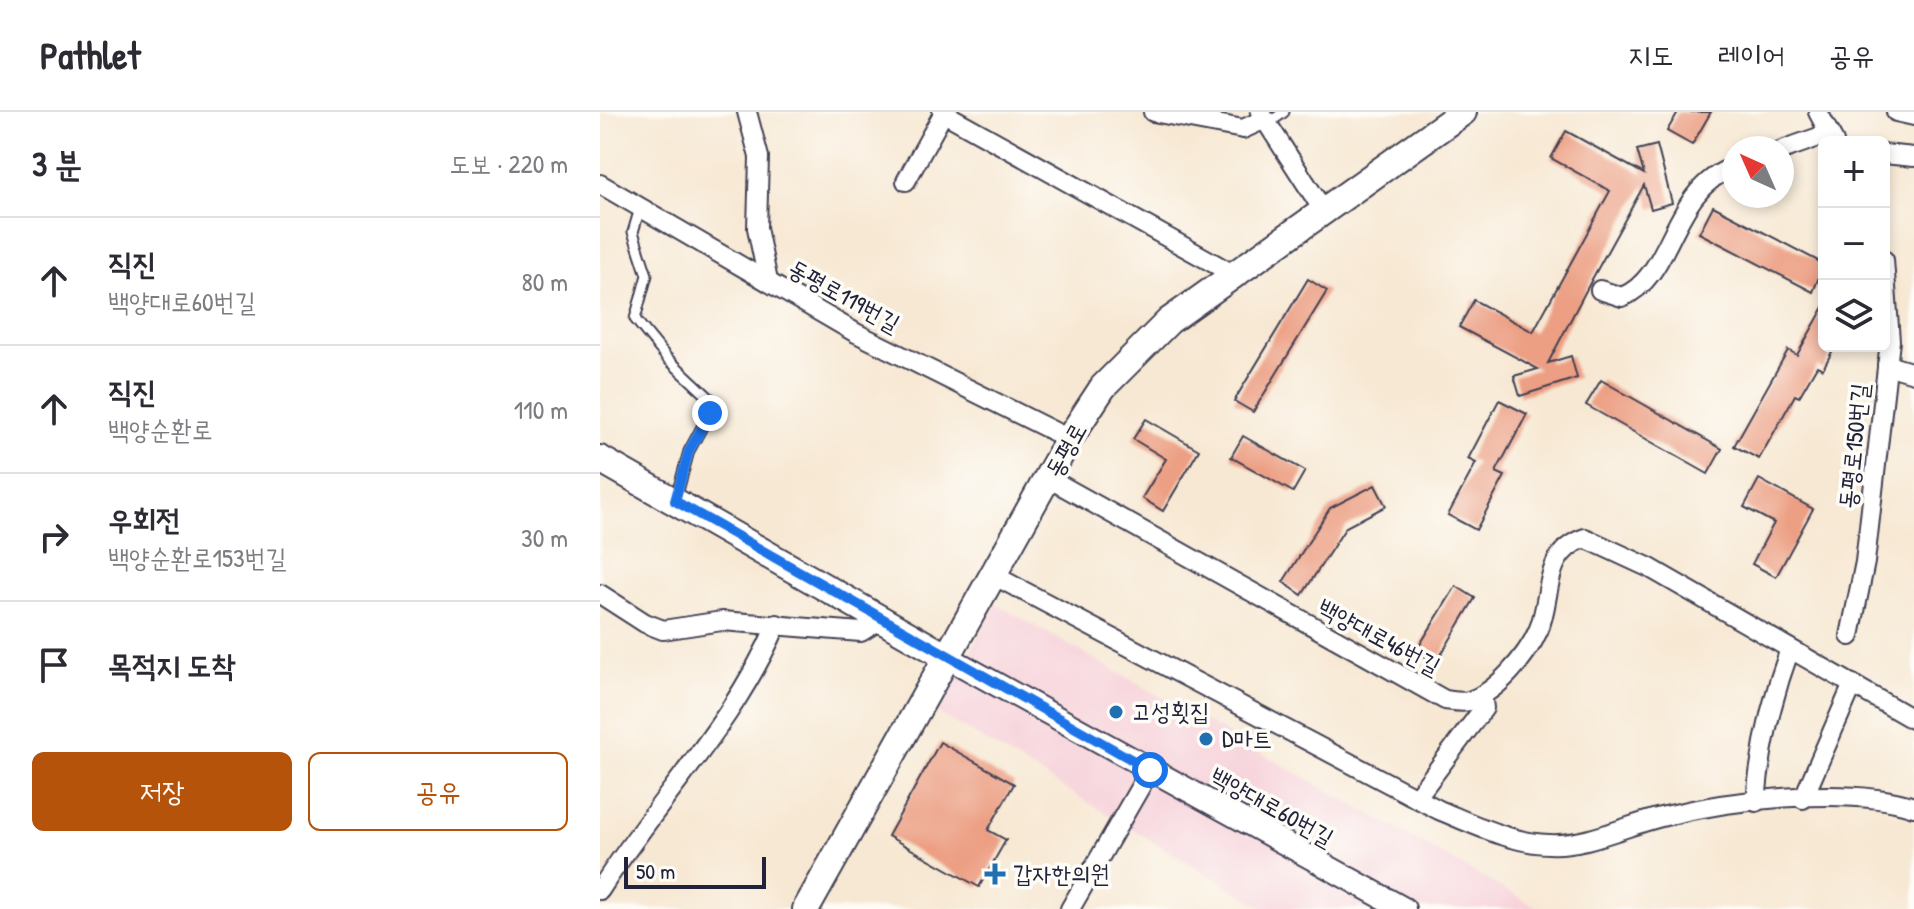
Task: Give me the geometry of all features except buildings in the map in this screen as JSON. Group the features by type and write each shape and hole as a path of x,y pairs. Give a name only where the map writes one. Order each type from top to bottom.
{"main road":[{"name":"동평로","path":"806,909 1050,479 1069,439 1103,387 1169,321 1463,112"},
{"path":"600,459 947,657"}],"street":[{"path":"747,112 759,157 757,228 768,281"},
{"path":"906,181 943,112 1233,274"},
{"path":"1153,112 1243,129 1263,119 1323,210"},
{"path":"1820,112 1831,136"},
{"path":"1896,112 1914,116"},
{"path":"1794,147 1818,141"},
{"path":"1890,155 1914,157"},
{"path":"1600,290 1622,297 1644,283 1696,190 1722,174"},
{"name":"동평로119번길","path":"600,184 641,205 856,333 1069,439"},
{"name":"동평로150번길","path":"1850,636 1865,562 1890,341 1885,280"},
{"path":"1887,365 1914,373"},
{"name":"백양대로46번길","path":"1050,479 1445,700 1466,702 1482,695"},
{"path":"1416,798 1484,708 1482,695 1521,656 1538,630 1557,558 1572,542 1585,538 1650,568 1914,720"},
{"path":"995,576 1416,798 1495,833 1549,845 1621,830 1688,811 1852,795 1914,807"},
{"path":"600,594 645,623 663,630 722,621 861,632 880,620"},
{"path":"600,890 663,796 692,767 735,706 777,624"},
{"path":"1756,802 1762,753 1778,681 1790,649"},
{"name":"백양대로60번길","path":"947,657 1404,909"},
{"path":"1803,799 1853,684"},
{"path":"1070,909 1150,770"}],"lane":[{"path":"1263,119 1284,112"},
{"path":"641,205 633,232 645,260 647,275 635,319 667,358 715,403 689,451 675,501"}],"shaded area":[{"path":"996,604 1539,909 1266,909 937,712"}],"place":[{"name":"고성횟집","path":"1116,712"},
{"name":"D마트","path":"1206,739"},
{"name":"갑자한의원","path":"995,874"}],"route":[{"path":"710,413 689,451 675,501 880,620 1150,770"}]}
